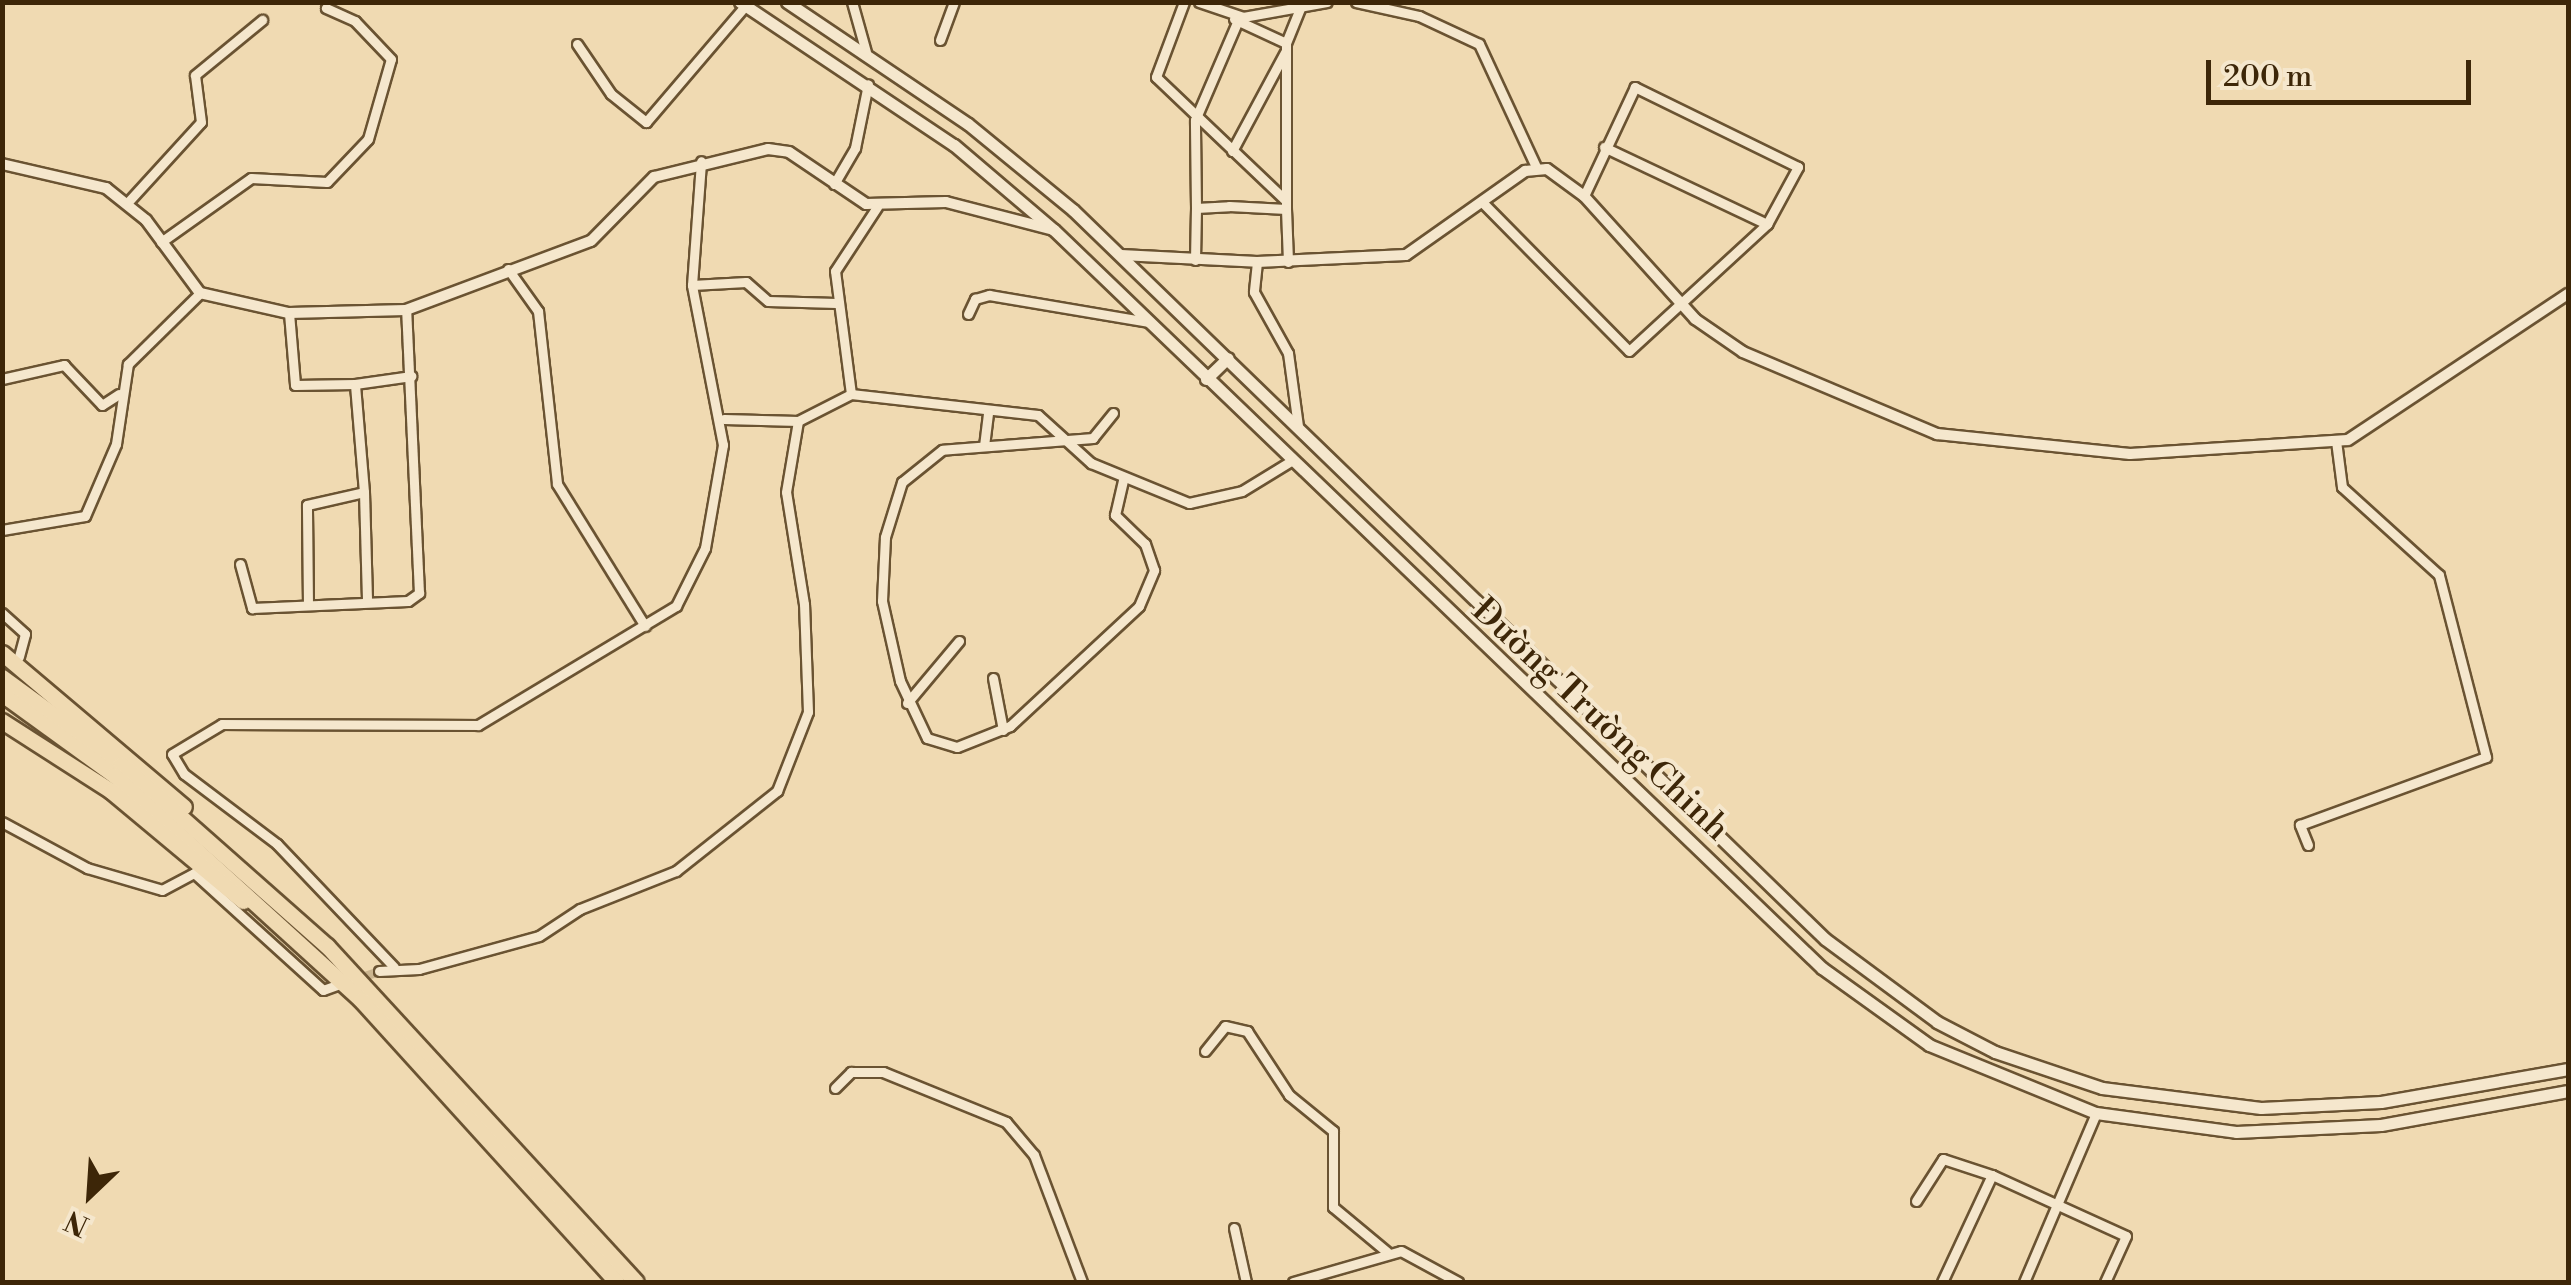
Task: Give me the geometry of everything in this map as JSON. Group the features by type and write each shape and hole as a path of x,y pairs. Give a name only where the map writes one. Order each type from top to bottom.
{"highway":[{"path":"11,655 155,777 234,862"},
{"path":"2,677 121,764 234,862 372,991 636,1282"},
{"path":"2,694 114,775 298,940 502,1147 617,1282"},
{"path":"2,722 112,791 298,940"}],"main road":[{"name":"Đường Trường Chinh","path":"788,2 968,124 1121,254 1840,952 1922,1013 1995,1052 2102,1088 2195,1103 2381,1102 2568,1069"},
{"name":"Đường Trường Chinh","path":"743,4 868,84 1054,230 1825,970 1956,1060 2096,1113 2193,1128 2307,1133 2568,1090"},
{"path":"1206,379 1228,358"},
{"path":"1825,970 1840,952"},
{"path":"2193,1128 2195,1103"}],"street":[{"path":"852,2 866,52"},
{"path":"940,40 954,2"},
{"path":"1184,2 1154,70 1195,120 1286,204"},
{"path":"1199,2 1286,47"},
{"path":"1233,18 1326,2"},
{"path":"1356,2 1419,16 1479,44 1536,167 1584,196 1682,306 1743,352 1937,434 2130,454 2336,441 2376,428 2568,294"},
{"path":"577,44 611,94 646,122 743,4"},
{"path":"161,242 251,178 323,184 368,139 391,59 355,21 326,8"},
{"path":"1232,151 1286,47 1300,8"},
{"path":"1195,260 1195,120 1233,18"},
{"path":"128,202 201,122 195,75 262,20"},
{"path":"1286,47 1288,262"},
{"path":"834,184 856,148 868,84"},
{"path":"1484,204 1624,349 1634,350 1767,224 1796,172 1792,160 1648,91 1630,92 1584,196"},
{"path":"1604,148 1767,224"},
{"path":"2,164 94,182 128,202 200,293 289,313 406,310 508,269 591,242 642,183 702,162 778,149 877,207 946,202 1054,230"},
{"path":"394,968 277,844 184,774 172,754 222,724 474,726 679,602 704,548 724,420 692,286 702,162"},
{"path":"1121,254 1257,262 1406,255 1536,167"},
{"path":"1262,178 1286,168"},
{"path":"1196,208 1286,204"},
{"path":"850,394 836,302 837,261 877,207"},
{"path":"1257,262 1254,292 1294,372 1298,426"},
{"path":"508,269 538,311 555,479 645,626"},
{"path":"692,286 746,282 768,301 836,302"},
{"path":"2,530 85,516 116,444 119,394 138,348 200,293"},
{"path":"968,314 975,299 989,295 1148,322"},
{"path":"240,564 247,606 408,601 420,586 406,310"},
{"path":"289,313 295,384 355,384 411,376"},
{"path":"2,379 64,365 102,405 119,394"},
{"path":"355,384 364,492 367,602"},
{"path":"724,420 798,421 850,394 988,413 1038,415 1060,442 1123,479 1189,503 1242,491 1291,461"},
{"path":"984,446 988,413"},
{"path":"1112,413 1096,437 984,446 922,460 902,482 888,522 882,601 907,703 921,733 941,744 964,745 1003,730 1071,675 1151,588 1150,553 1115,515 1123,479"},
{"path":"379,971 418,969 539,936 580,908 676,870 777,791 808,712 804,604 786,492 798,421"},
{"path":"2308,845 2300,825 2486,757 2441,580 2342,487 2336,441"},
{"path":"308,605 306,505 364,492"},
{"path":"2,612 25,634 11,655"},
{"path":"907,703 948,663 959,641"},
{"path":"993,678 1003,730"},
{"path":"2,822 87,868 162,890 194,873 323,990 342,983"},
{"path":"1205,1051 1225,1026 1248,1031 1288,1095 1333,1131 1332,1207 1387,1252"},
{"path":"835,1088 851,1072 870,1070 1006,1122 1034,1154 1082,1282"},
{"path":"2024,1282 2096,1113"},
{"path":"1916,1201 1943,1159 1992,1175 2126,1236 2105,1282"},
{"path":"1942,1282 1992,1175"},
{"path":"1234,1228 1246,1282"},
{"path":"1293,1282 1387,1252 1426,1258 1458,1282"}],"tunnel":[{"path":"353,980 379,971"}]}
